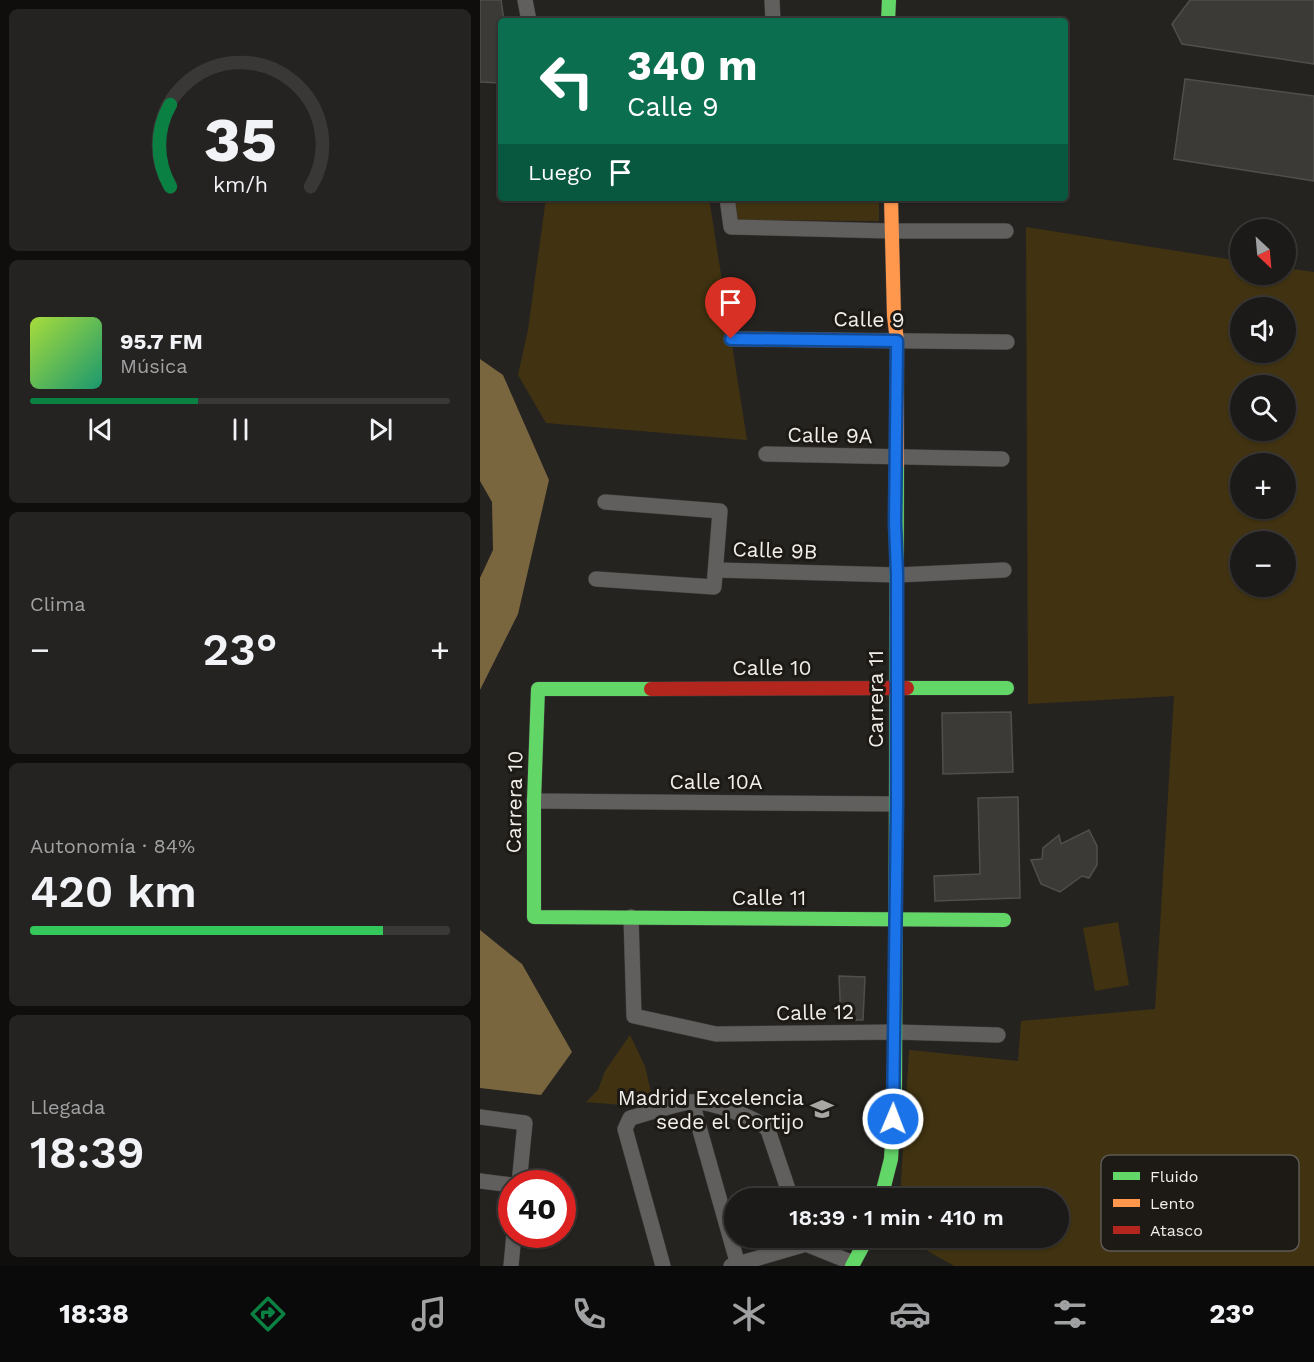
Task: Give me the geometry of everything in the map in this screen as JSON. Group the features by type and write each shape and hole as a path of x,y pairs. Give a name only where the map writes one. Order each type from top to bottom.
{"street":[{"path":"525,0 528,18"},
{"path":"772,0 773,18"},
{"path":"888,0 888,18"},
{"path":"727,201 730,226 890,231 1006,231"},
{"name":"Carrera 11","path":"885,1188 892,1141 897,804 895,523 897,341 890,231 891,201"},
{"name":"Calle 9","path":"731,339 1007,342"},
{"name":"Calle 9A","path":"766,454 1002,459"},
{"path":"605,502 720,511 716,570"},
{"name":"Calle 9B","path":"596,579 714,587 716,570 897,574 1004,570"},
{"name":"Calle 10","path":"538,689 1007,688"},
{"name":"Carrera 10","path":"534,916 534,801 538,689"},
{"name":"Calle 10A","path":"534,801 897,804"},
{"name":"Calle 11","path":"534,916 1004,920"},
{"name":"Calle 12","path":"630,918 634,1016 716,1034 895,1032 998,1035"},
{"path":"692,1102 735,1265 785,1248"},
{"path":"663,1266 625,1129 630,1118 692,1102 732,1111 766,1127 787,1188"},
{"path":"480,1117 525,1124 520,1170"},
{"path":"480,1181 498,1183"},
{"path":"511,1266 513,1248"},
{"path":"819,1248 852,1265 861,1248"}],"shaded area":[{"path":"546,201 709,201 747,440 546,423 518,375 528,330"},
{"path":"729,201 879,201 879,221 730,220"},
{"path":"1026,227 1230,259 1230,285 1296,285 1296,269 1314,272 1314,1266 954,1266 922,1248 1069,1248 1069,1188 901,1188 909,1050 1018,1061 1021,1021 1155,1009 1174,696 1028,704"},
{"path":"480,359 503,375 549,480 518,614 480,690 480,578 493,550 492,502 480,481"},
{"path":"1118,922 1129,985 1095,991 1083,928"},
{"path":"480,930 522,964 572,1052 541,1095 480,1088"},
{"path":"630,1035 645,1066 652,1097 622,1105 586,1102 598,1090 605,1071"}],"building":[{"path":"480,0 501,0 504,18 498,18 498,83 480,82"},
{"path":"1190,0 1314,0 1314,64 1182,44 1172,24"},
{"path":"1185,79 1314,96 1314,181 1174,159"},
{"path":"1011,712 1013,772 943,774 942,713"},
{"path":"1018,797 1020,898 935,901 934,876 980,874 978,798"},
{"path":"1089,830 1097,846 1097,865 1089,878 1082,876 1060,892 1041,884 1031,860 1042,859 1043,848 1059,835 1061,844"},
{"path":"839,976 865,977 863,1020 841,1020"}],"traffic: fast":[{"path":"888,18 889,0"},
{"path":"884,1188 891,1159 895,1095 897,465"},
{"path":"907,688 1007,688"},
{"path":"651,689 538,689 534,801 534,917 1004,920"},
{"path":"852,1266 862,1248"}],"traffic: slow":[{"path":"891,201 894,316 897,341 897,465"}],"traffic: jam":[{"path":"651,689 907,688"}],"place":[{"name":"Madrid Excelencia sede el Cortijo","path":"822,1109"}],"route":[{"path":"731,339 897,341 895,523 897,804 893,1119"}]}
